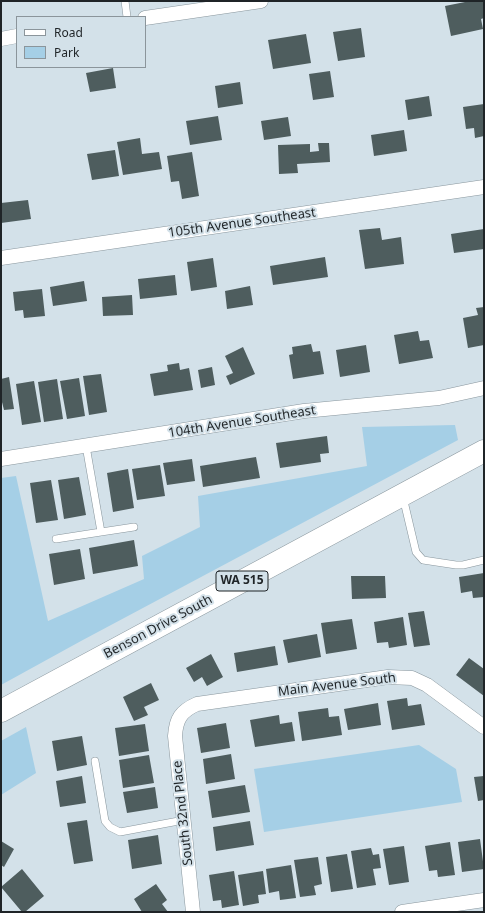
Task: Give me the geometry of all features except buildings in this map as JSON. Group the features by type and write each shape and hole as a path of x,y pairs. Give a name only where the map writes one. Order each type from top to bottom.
{"main road":[{"name":"Benson Drive South","path":"1,711 484,451"}],"street":[{"path":"146,18 261,1"},
{"path":"1,39 16,36"},
{"name":"105th Avenue Southeast","path":"1,258 484,187"},
{"name":"104th Avenue Southeast","path":"1,459 304,411 439,398 484,388"},
{"name":"Main Avenue South","path":"180,716 188,708 197,704 388,677 412,678 427,685 484,727"},
{"name":"South 32nd Place","path":"180,716 176,724 175,736 193,912"},
{"path":"411,911 484,900"}],"lane":[{"path":"125,1 127,16"},
{"path":"86,446 101,532"},
{"path":"402,495 416,552 423,560 456,565 463,565 484,560"},
{"path":"56,539 134,527"},
{"path":"96,761 105,821 110,827 120,832 184,820"}],"green space":[{"path":"455,425 458,440 1,685 1,478 16,476 48,621 144,579 142,556 200,527 198,496 367,466 362,427"},
{"path":"26,727 36,773 1,795 1,741"},
{"path":"419,745 456,769 462,802 264,832 254,769"}]}
